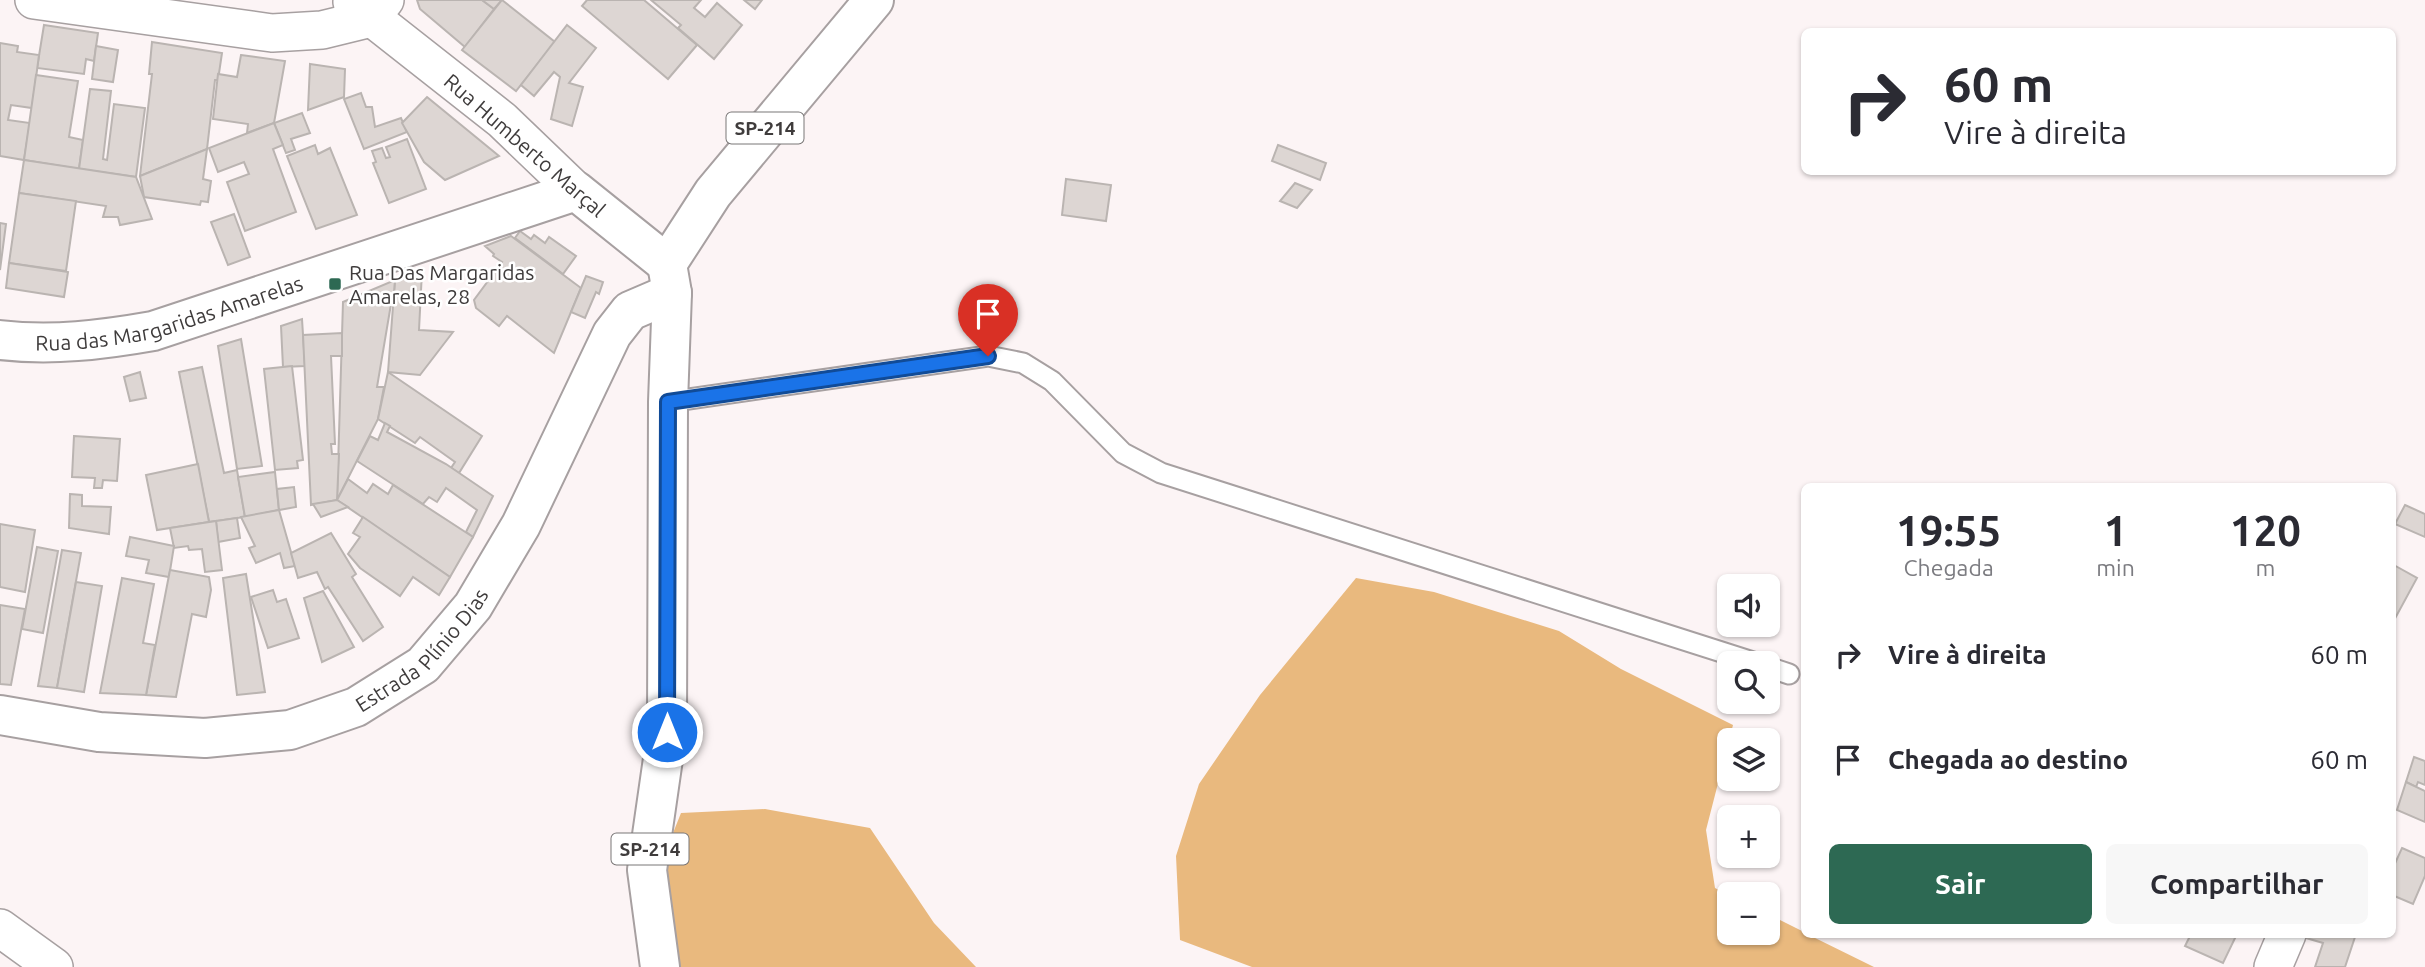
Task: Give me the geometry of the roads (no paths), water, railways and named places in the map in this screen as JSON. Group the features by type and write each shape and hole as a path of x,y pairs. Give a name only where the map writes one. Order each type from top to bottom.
{"main road":[{"name":"SP-214","path":"660,967 646,870 667,732 670,279 713,192 874,0"},
{"name":"Rua Humberto Marçal","path":"576,191 670,279"},
{"name":"Rua das Margaridas Amarelas","path":"0,340 26,343 99,340 153,331 576,191"},
{"name":"Estrada Plínio Dias","path":"0,715 100,732 205,738 290,730 356,707 423,665 473,606 521,525 612,334 630,311 670,279"}],"street":[{"path":"34,0 272,33 322,30 368,6"},
{"name":"Rua Humberto Marçal","path":"368,6 502,120 576,191"},
{"path":"0,928 54,967"},
{"path":"2273,967 2285,938"}],"lane":[{"path":"668,402 988,356 1023,363 1052,381 1123,453 1161,473 1718,651"},
{"path":"1780,671 1788,674"}],"place":[{"name":"Rua Das Margaridas Amarelas, 28","path":"335,284"}]}
